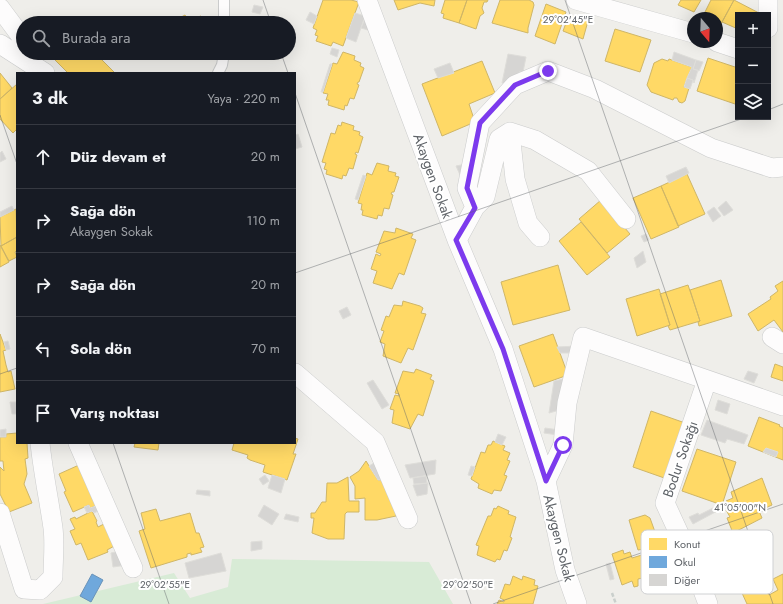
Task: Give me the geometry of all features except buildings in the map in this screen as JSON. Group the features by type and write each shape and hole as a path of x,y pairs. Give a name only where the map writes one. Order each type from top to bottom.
{"street":[{"name":"Akaygen Sokak","path":"367,0 456,240 503,349 546,481 565,570 577,604"},
{"path":"576,0 687,31"},
{"path":"768,0 768,12"},
{"path":"0,8 16,30"},
{"path":"0,44 16,54"},
{"path":"723,44 735,48"},
{"path":"25,60 43,72"},
{"path":"39,60 48,72"},
{"path":"475,208 467,188 480,123 515,85 548,71 595,89 711,148 772,168 783,167"},
{"path":"456,240 475,208 485,197 499,140 510,132"},
{"path":"510,132 535,140 588,171 626,219"},
{"path":"510,132 515,179 528,223 540,237"},
{"path":"546,481 563,445 567,403 583,337 783,406"},
{"path":"296,374 375,442 408,519"},
{"name":"Bodur Sokağı","path":"677,530 665,503 707,380"},
{"path":"0,513 24,589 40,590 53,577 53,530 40,444"},
{"path":"78,444 133,568"},
{"name":"Bodur Sokağı","path":"704,594 708,604"}],"lane":[{"path":"224,0 224,16"},
{"path":"218,72 223,60"}],"path":[{"path":"612,593 616,604"}],"green space":[{"path":"232,559 429,562 453,604 43,604 174,573 190,598 228,587"}],"route":[{"path":"548,71 515,85 480,123 467,188 475,208 456,240 503,349 546,481 563,445"}]}
